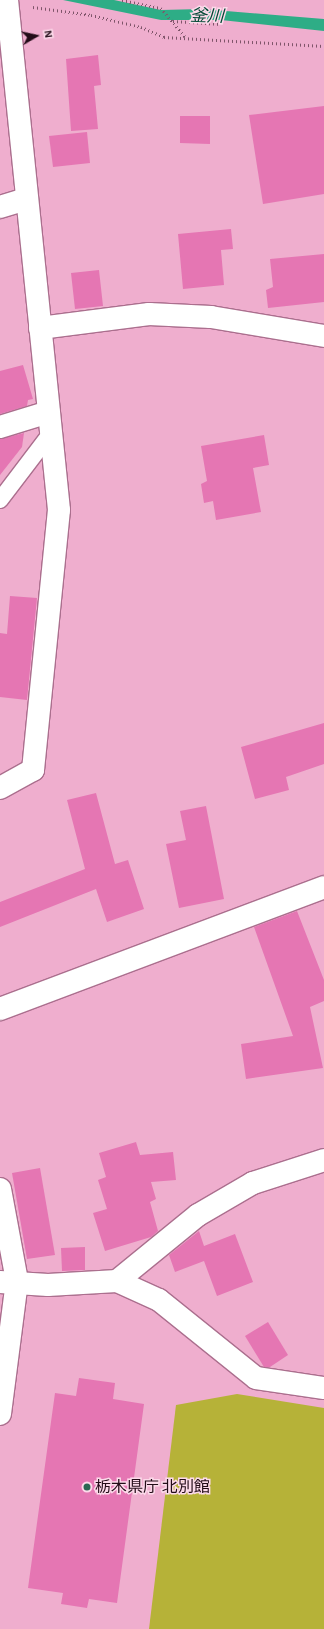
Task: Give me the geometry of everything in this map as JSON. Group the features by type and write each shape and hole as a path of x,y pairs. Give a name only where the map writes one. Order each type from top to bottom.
{"street":[{"path":"0,788 33,770 59,510 26,199 13,52 5,4"},
{"path":"0,207 26,199"},
{"path":"40,328 150,314 211,317 324,336"},
{"path":"0,428 49,412"},
{"path":"0,1009 324,888"},
{"path":"117,1282 198,1215 253,1183 324,1160"},
{"path":"0,1189 9,1282 0,1414"},
{"path":"9,1282 48,1285 117,1282 158,1300 256,1378 324,1388"}],"lane":[{"path":"0,500 51,434"}],"path":[{"path":"122,0 161,8 186,39"},
{"path":"5,4 64,10 141,27 164,37 324,46"},
{"path":"173,21 221,24"}],"shaded area":[{"path":"237,1394 324,1408 324,1629 149,1629 176,1405"}],"water":[{"name":"釜川","path":"63,0 114,0 161,10 202,9 324,19 324,31 221,20 161,20"}],"building":[{"path":"98,55 101,85 94,86 98,129 71,131 66,59"},
{"path":"324,106 324,194 263,204 249,115"},
{"path":"180,116 210,116 210,144 180,143"},
{"path":"87,132 90,163 53,167 49,136"},
{"path":"231,229 233,249 221,250 224,285 183,289 178,234"},
{"path":"324,254 324,302 268,308 266,290 273,287 270,259"},
{"path":"99,270 103,306 75,309 71,273"},
{"path":"23,365 33,399 28,400 27,406 0,414 0,371"},
{"path":"24,433 22,447 0,475 0,439"},
{"path":"264,435 269,465 253,468 261,512 216,520 213,501 204,503 201,484 207,481 201,446"},
{"path":"10,596 37,598 27,700 0,697 0,633 7,634"},
{"path":"324,723 324,764 286,777 289,790 255,799 241,747"},
{"path":"96,793 115,864 128,860 144,909 107,922 96,889 0,927 0,902 85,869 67,800"},
{"path":"206,806 224,899 179,908 166,844 186,840 180,811"},
{"path":"297,911 324,980 324,1001 310,1007 323,1068 246,1079 241,1044 293,1036 254,927"},
{"path":"136,1142 140,1155 173,1152 176,1180 151,1182 156,1199 150,1202 158,1231 151,1237 105,1251 93,1213 107,1209 98,1180 106,1177 99,1153"},
{"path":"40,1168 55,1255 27,1259 12,1173"},
{"path":"199,1231 204,1246 235,1234 253,1282 217,1296 204,1261 175,1272 169,1255"},
{"path":"85,1247 85,1270 62,1271 61,1248"},
{"path":"268,1322 288,1355 270,1367 264,1367 245,1336"},
{"name":"栃木県庁 北別館","path":"79,1378 115,1383 113,1399 144,1404 117,1603 89,1599 87,1608 61,1604 63,1593 28,1588 55,1393 76,1396"}],"place":[{"name":"栃木県庁 北別館","path":"87,1487"}]}
